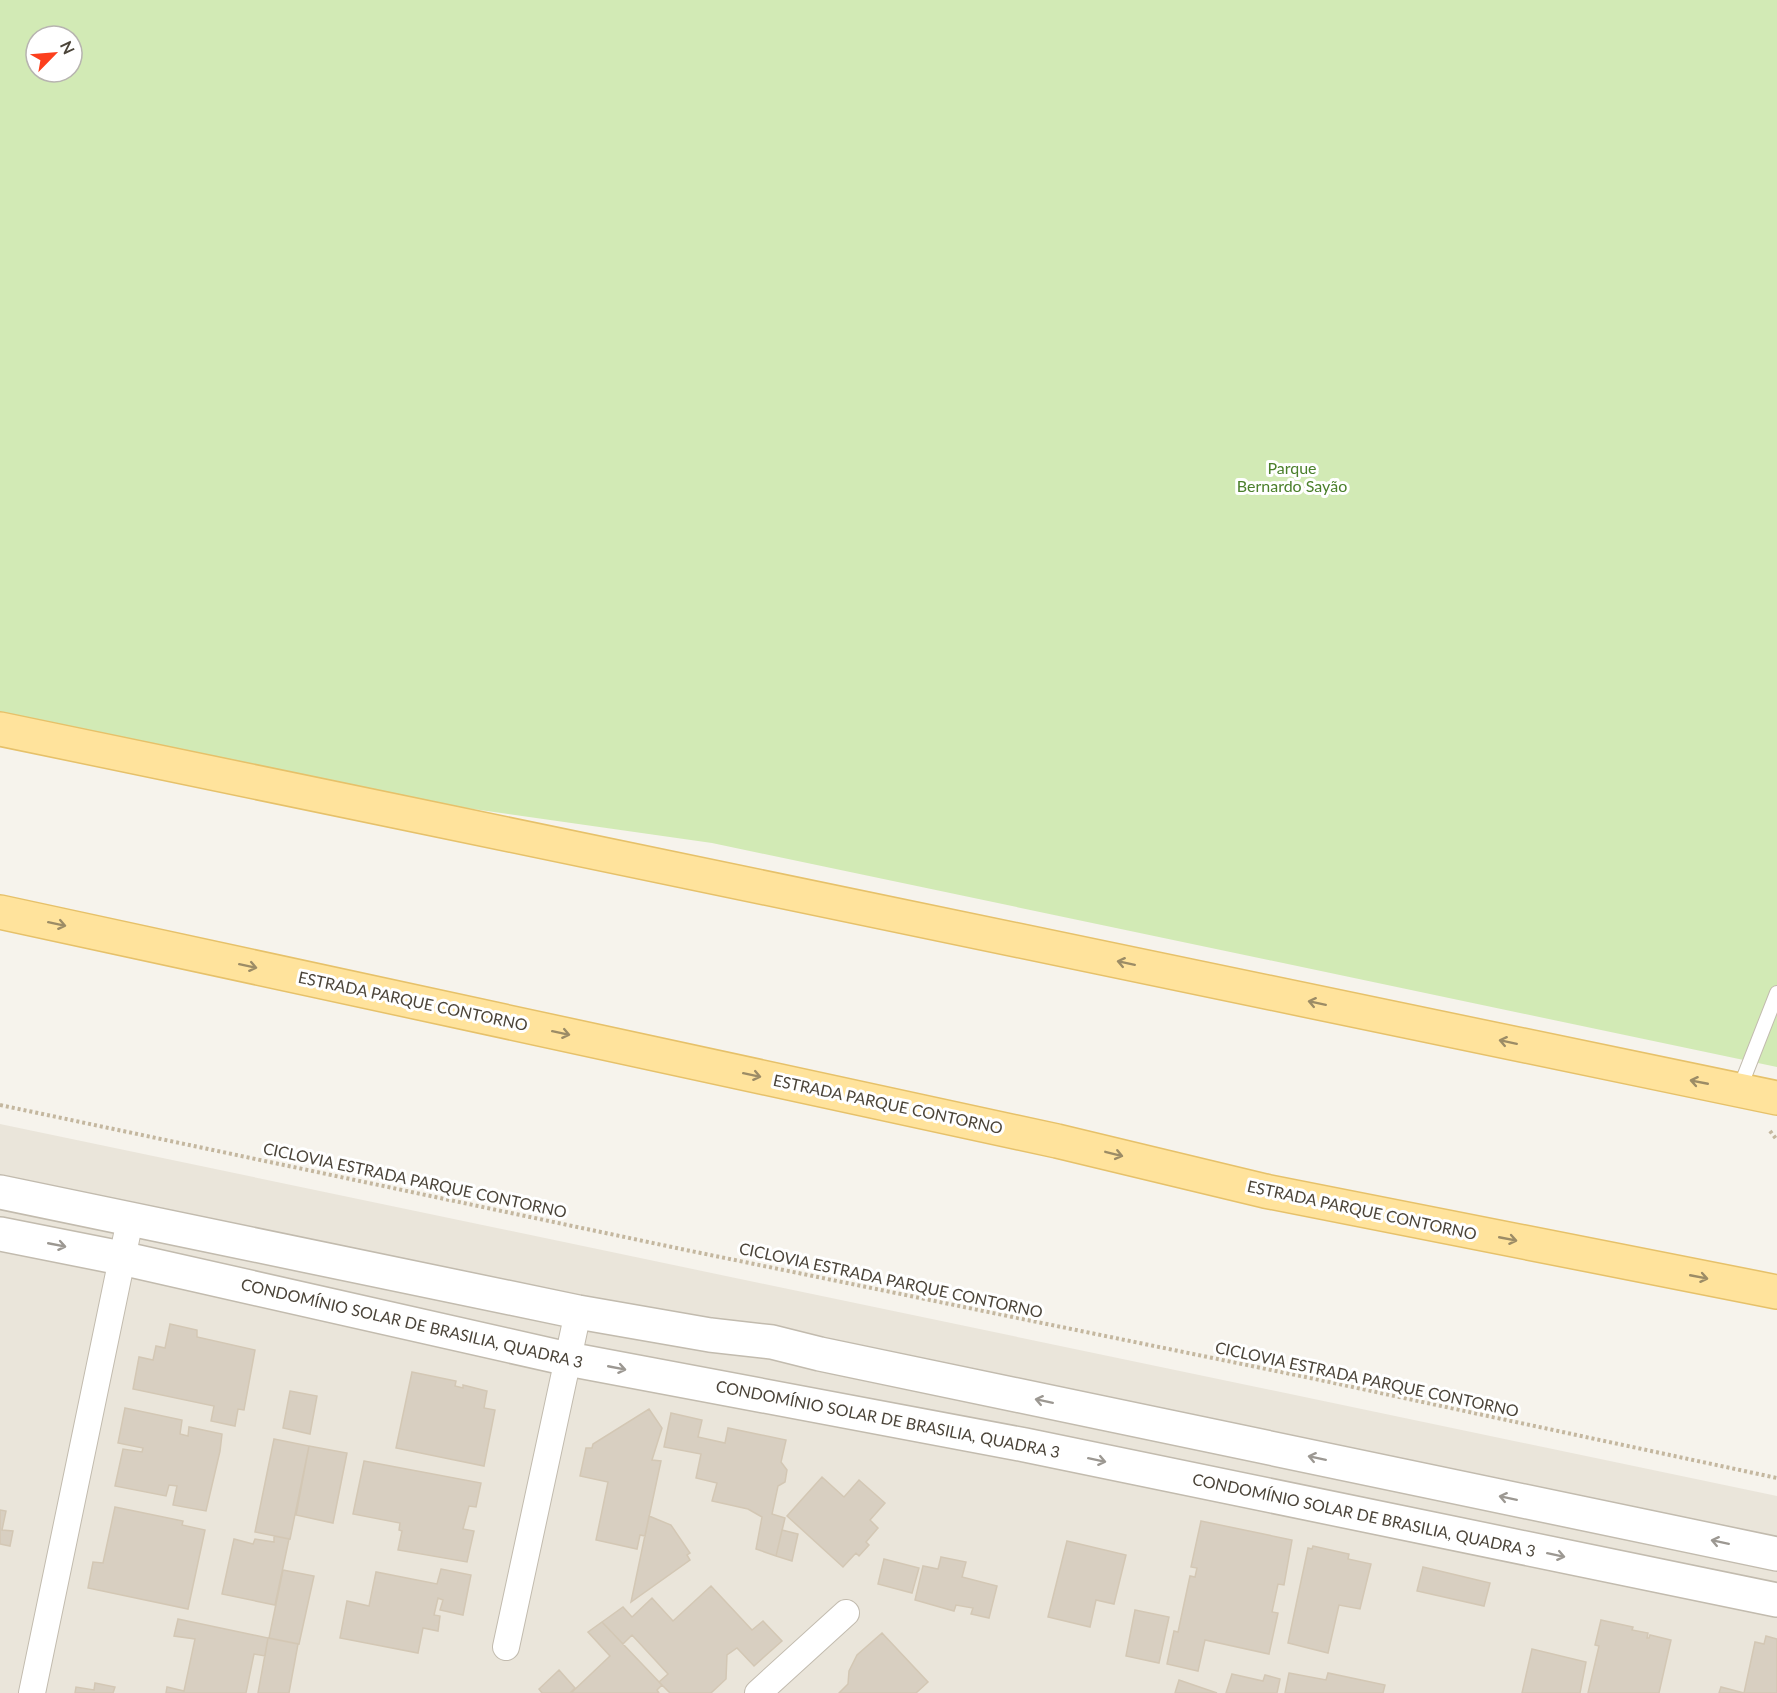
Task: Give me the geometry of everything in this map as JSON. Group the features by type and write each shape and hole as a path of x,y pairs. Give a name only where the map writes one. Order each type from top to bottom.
{"main road":[{"path":"0,729 1777,1098"},
{"name":"ESTRADA PARQUE CONTORNO","path":"0,912 1046,1138 1265,1191 1777,1292"}],"street":[{"path":"0,1192 578,1312 710,1335 772,1342 820,1354 1777,1554"},
{"path":"32,1693 130,1220"},
{"name":"CONDOMÍNIO SOLAR DE BRASILIA, QUADRA 3","path":"0,1233 568,1359 1025,1445 1777,1600"},
{"path":"506,1647 578,1312"},
{"path":"1195,1480 1203,1434"},
{"path":"758,1693 846,1612"}],"lane":[{"path":"1739,1090 1777,993"}],"path":[{"name":"CICLOVIA ESTRADA PARQUE CONTORNO","path":"0,1105 686,1250 1320,1380 1777,1478"}],"shaded area":[{"path":"0,1124 1777,1496 1777,1693 0,1693"}],"green space":[{"name":"Parque Bernardo Sayão","path":"0,0 1777,0 1777,1067 712,843 184,768 0,728"}],"building":[{"path":"170,1324 197,1330 197,1337 255,1350 244,1410 238,1409 235,1426 211,1421 214,1406 133,1389 139,1357 153,1360 156,1346 165,1348"},
{"path":"412,1372 456,1381 455,1386 463,1388 463,1385 487,1391 484,1408 495,1410 484,1466 396,1448"},
{"path":"290,1391 317,1396 310,1434 283,1428"},
{"path":"125,1408 182,1420 180,1434 188,1436 189,1427 222,1434 206,1511 173,1505 177,1486 169,1485 166,1496 115,1486 123,1449 142,1452 143,1448 118,1443"},
{"path":"649,1409 662,1428 652,1460 661,1461 645,1536 640,1535 637,1549 596,1540 608,1482 580,1476 586,1448 592,1448 593,1444"},
{"path":"671,1413 702,1420 698,1437 725,1443 728,1428 786,1440 781,1462 787,1470 785,1482 778,1486 772,1514 785,1518 776,1556 756,1549 762,1517 748,1509 712,1501 717,1483 696,1478 701,1454 664,1447"},
{"path":"274,1439 309,1446 290,1539 255,1532"},
{"path":"309,1446 347,1453 333,1523 296,1515"},
{"path":"364,1461 481,1483 476,1507 469,1506 463,1529 474,1531 467,1562 398,1550 402,1531 399,1530 400,1523 353,1514"},
{"path":"822,1477 844,1497 859,1480 885,1503 870,1520 878,1528 866,1542 869,1545 859,1556 856,1553 843,1567 787,1516"},
{"path":"115,1507 183,1521 182,1525 205,1530 188,1609 88,1588 93,1562 103,1563"},
{"path":"0,1510 6,1511 2,1530 13,1531 10,1546 0,1544"},
{"path":"649,1516 671,1525 690,1553 687,1555 690,1560 631,1602"},
{"path":"1201,1521 1292,1540 1284,1585 1278,1584 1272,1612 1278,1613 1269,1654 1205,1640 1198,1671 1167,1664 1174,1631 1178,1632 1190,1576 1195,1577 1197,1568 1191,1567"},
{"path":"782,1530 798,1534 792,1561 776,1556"},
{"path":"274,1536 289,1539 275,1605 222,1594 234,1539 253,1544 255,1539 274,1542"},
{"path":"1067,1541 1126,1555 1114,1604 1096,1600 1090,1627 1048,1617"},
{"path":"1313,1546 1349,1554 1348,1559 1371,1564 1360,1609 1339,1605 1328,1653 1288,1643 1308,1548 1312,1549"},
{"path":"941,1557 966,1562 962,1577 997,1586 989,1618 971,1614 973,1608 956,1605 954,1611 915,1600 923,1566 938,1569"},
{"path":"884,1559 919,1568 912,1593 878,1584"},
{"path":"1423,1567 1490,1583 1484,1606 1417,1591"},
{"path":"441,1569 471,1575 463,1615 440,1610 443,1600 438,1598 434,1615 440,1616 438,1631 423,1628 418,1653 340,1638 347,1601 369,1606 376,1572 437,1584"},
{"path":"283,1570 314,1576 299,1644 269,1638"},
{"path":"711,1586 752,1630 763,1621 782,1641 754,1666 737,1648 727,1655 726,1679 711,1693 670,1693 659,1682 668,1674 632,1635 623,1644 602,1622 623,1607 632,1617 652,1598 673,1621"},
{"path":"1135,1610 1169,1617 1159,1663 1126,1656"},
{"path":"178,1619 268,1638 265,1656 254,1654 246,1693 166,1693 167,1687 184,1691 195,1639 174,1636"},
{"path":"1601,1620 1633,1627 1632,1630 1648,1633 1647,1638 1650,1635 1671,1640 1659,1693 1588,1693 1599,1646 1595,1645"},
{"path":"602,1622 662,1685 657,1690 659,1693 571,1693 610,1656 588,1632"},
{"path":"882,1633 928,1682 916,1693 839,1693 848,1684 849,1671 857,1655"},
{"path":"1766,1636 1777,1639 1777,1693 1744,1693 1755,1642 1764,1644"},
{"path":"268,1638 298,1644 289,1693 258,1693"},
{"path":"1532,1649 1586,1662 1580,1693 1522,1693"},
{"path":"559,1670 575,1688 570,1693 542,1693 539,1689"},
{"path":"1289,1673 1326,1680 1328,1673 1385,1685 1383,1693 1285,1693"},
{"path":"1232,1674 1263,1681 1265,1675 1280,1679 1277,1693 1226,1693"},
{"path":"1179,1680 1217,1693 1175,1693"},
{"path":"95,1683 115,1687 113,1693 75,1693 76,1687 94,1690"},
{"path":"1721,1687 1744,1693 1719,1693"}]}
